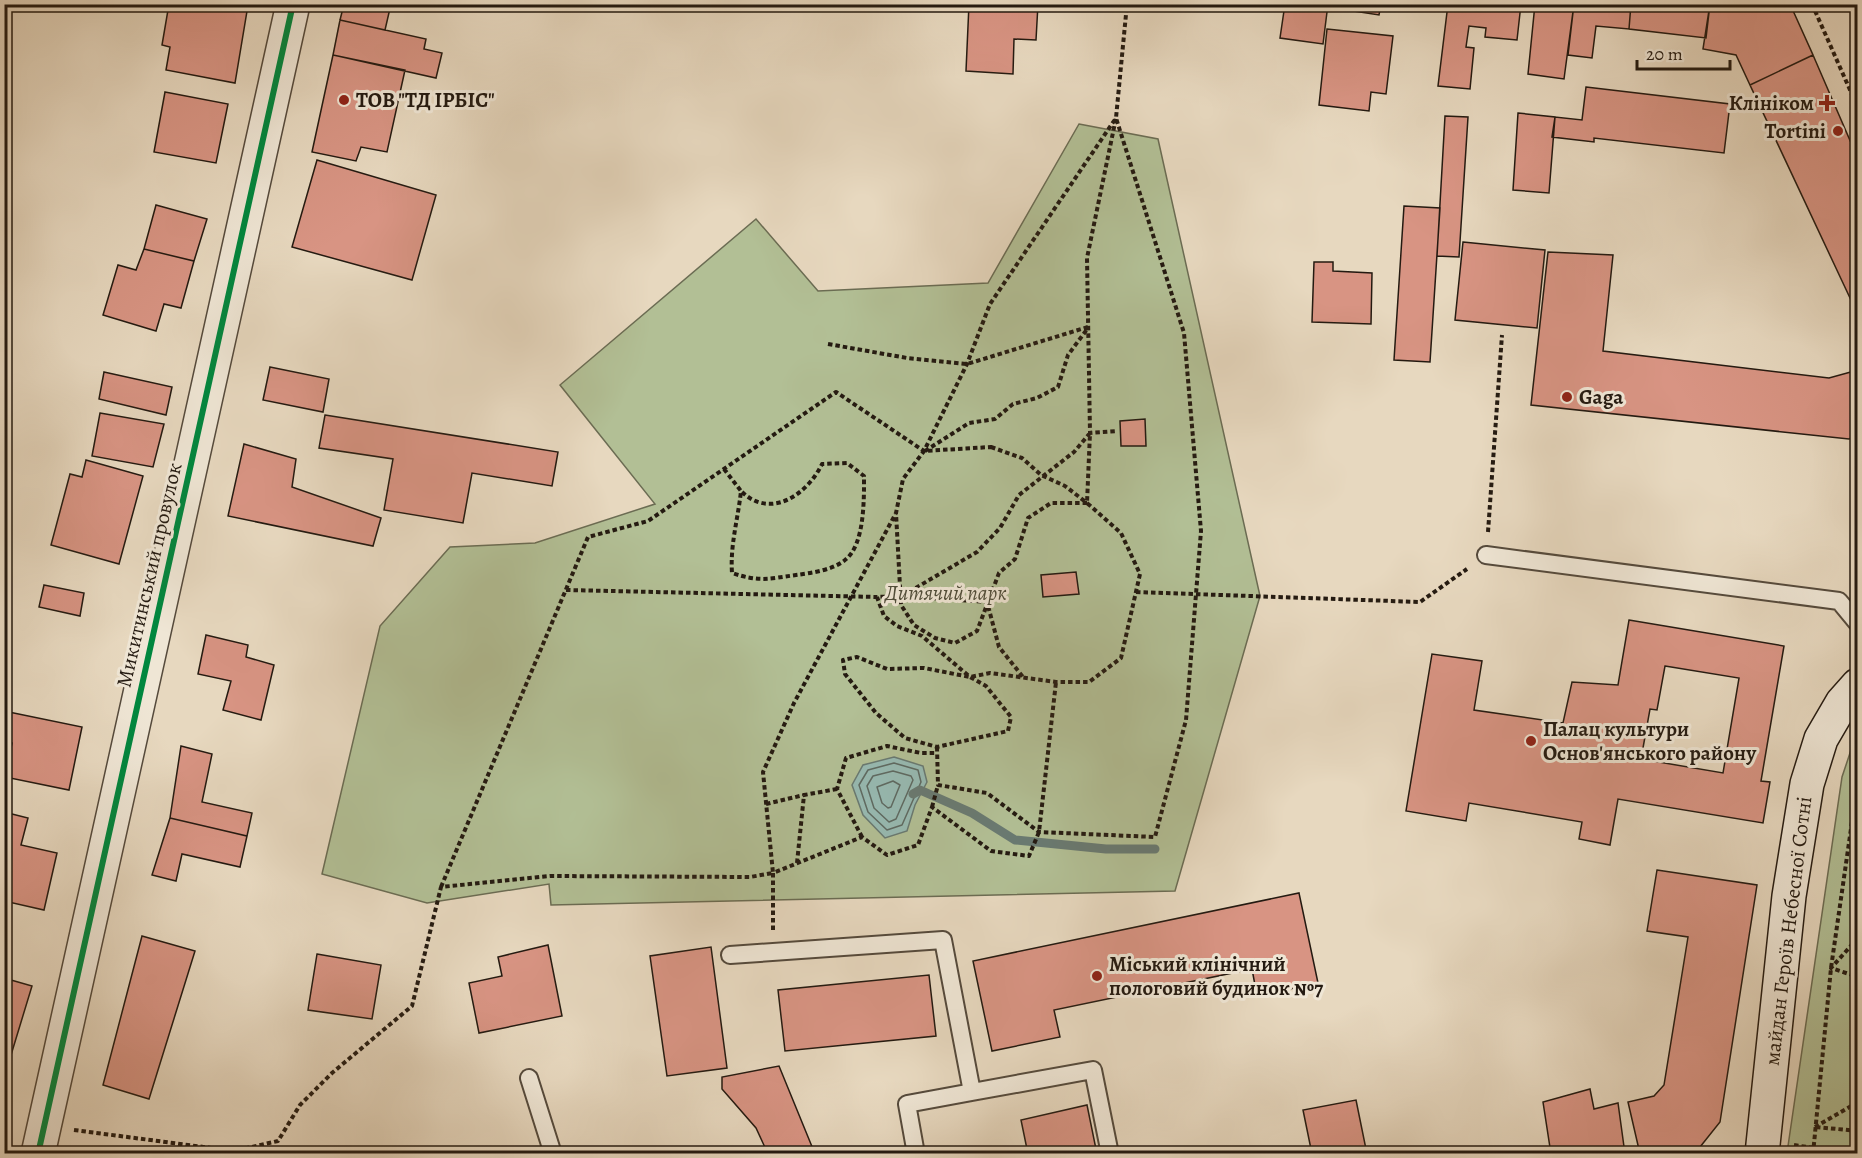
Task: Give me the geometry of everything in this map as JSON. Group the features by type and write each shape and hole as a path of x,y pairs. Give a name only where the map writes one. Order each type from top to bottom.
{"street":[{"name":"Микитинський провулок","path":"41,1140 293,4"},
{"name":"майдан Героїв Небесної Сотні","path":"1775,1149 1789,896 1807,783 1821,739 1842,703 1857,685"}],"lane":[{"path":"1486,555 1839,601 1857,624"},
{"path":"730,955 943,940 972,1092"},
{"path":"916,1154 907,1104 1093,1070 1110,1154"},
{"path":"529,1078 554,1154"}],"path":[{"path":"1087,503 1090,433 1087,258 1116,118 1127,4"},
{"path":"1812,4 1857,108"},
{"path":"773,952 773,873 763,772 794,703 896,513 903,479 924,451 967,364 990,304 1116,118"},
{"path":"938,785 987,793 1039,832 1155,837 1186,720 1201,531 1184,333 1116,118"},
{"path":"828,344 907,358 967,364 1088,327"},
{"path":"924,451 969,423 995,419 1013,404 1037,398 1058,387 1068,354 1088,327"},
{"path":"1136,592 1420,602 1486,555 1502,335"},
{"path":"41,1140 234,1151 278,1141 300,1105 332,1074 412,1006 441,887 588,537 648,521 836,392 924,451 991,447 1022,458 1041,475 1065,486 1121,533 1140,574 1121,658 1089,682 1056,682 990,673 970,676 924,668 887,669 857,657 843,660 845,674 876,713 905,738 937,747 1008,731 1011,717 986,686 970,676 922,636 884,616 877,597"},
{"path":"902,596 977,552 1000,528 1019,495 1041,475 1074,452 1090,433 1117,431"},
{"path":"724,469 751,501 778,504 802,493 814,480 822,464 847,463 864,476 865,503 858,538 846,560 816,572 755,581 732,573 730,550 738,518 741,491"},
{"path":"896,513 902,605 914,625 935,638 955,643 977,631 999,573 1015,559 1028,518 1051,503 1087,503"},
{"path":"566,590 902,596 987,602"},
{"path":"987,602 999,647 1024,678"},
{"path":"932,807 991,850 1029,856 1039,832 1056,682"},
{"path":"937,747 938,785 918,845 887,855 862,837 837,789 846,758 887,746 921,753 937,753"},
{"path":"1775,1149 1814,1151 1831,968 1857,780"},
{"path":"766,804 837,789"},
{"path":"797,863 804,795"},
{"path":"441,887 550,876 750,877 773,873 862,837"},
{"path":"1831,968 1857,938"},
{"path":"1831,968 1857,977"},
{"path":"1815,1127 1857,1102"},
{"path":"1815,1127 1857,1131"}],"green space":[{"name":"Дитячий парк","path":"1079,124 1158,139 1260,596 1175,891 551,905 549,884 427,903 322,874 380,626 450,547 535,543 655,504 560,385 756,219 818,291 988,283"},
{"path":"1857,732 1857,1153 1787,1153 1842,777"}],"water":[{"path":"894,757 923,766 927,782 915,805 907,831 885,838 863,815 852,785 863,765"}],"building":[{"path":"169,4 215,4 247,11 235,83 166,70 170,47 162,45"},
{"path":"344,4 391,4 385,30 340,20"},
{"path":"969,4 1038,4 1036,40 1014,39 1013,74 966,71"},
{"path":"1285,4 1328,4 1323,44 1280,38"},
{"path":"1328,4 1381,4 1379,15 1328,7"},
{"path":"1387,4 1418,4 1417,9"},
{"path":"1448,4 1521,4 1517,40 1485,37 1486,28 1469,26 1466,47 1474,48 1470,89 1438,86"},
{"path":"1535,4 1574,4 1564,79 1528,74"},
{"path":"1574,4 1631,4 1629,29 1596,26 1592,58 1568,55"},
{"path":"1631,4 1710,4 1706,38 1629,29"},
{"path":"1710,4 1790,4 1813,55 1750,85 1736,55 1703,49"},
{"path":"340,20 426,39 424,49 442,53 436,78 333,55"},
{"path":"1327,29 1393,36 1386,94 1371,92 1369,111 1319,105"},
{"path":"333,55 405,70 387,152 361,147 356,161 312,152"},
{"path":"1813,55 1858,159 1858,315 1750,85"},
{"path":"1586,87 1730,104 1724,153 1594,138 1594,142 1552,137 1555,117 1582,120"},
{"path":"165,92 228,104 216,163 154,152"},
{"path":"1518,113 1555,117 1549,193 1513,190"},
{"path":"1445,116 1468,117 1459,257 1437,256"},
{"path":"317,160 436,195 412,280 292,247"},
{"path":"156,205 207,219 194,261 144,249"},
{"path":"1404,206 1440,208 1430,362 1394,360"},
{"path":"1463,242 1545,250 1537,328 1455,320"},
{"path":"144,249 194,261 181,308 164,304 156,331 103,315 118,265 136,270"},
{"path":"1548,252 1613,255 1603,351 1829,378 1858,370 1858,435 1849,439 1531,405"},
{"path":"1314,262 1333,262 1333,271 1372,273 1371,324 1312,322"},
{"path":"270,367 329,379 323,412 263,400"},
{"path":"104,372 172,387 166,415 99,399"},
{"path":"100,413 164,424 153,467 92,456"},
{"path":"325,415 558,452 552,486 472,473 463,523 384,510 393,459 319,448"},
{"path":"1145,419 1146,446 1121,446 1120,421"},
{"path":"244,444 296,459 292,487 381,518 373,546 228,516"},
{"path":"86,460 143,476 119,564 51,545 70,474 82,477"},
{"path":"1076,572 1079,594 1043,597 1041,575"},
{"path":"44,585 84,593 80,616 39,607"},
{"name":"Палац культури Основ'янського району","path":"1629,620 1784,646 1761,781 1770,782 1763,823 1618,799 1610,845 1579,839 1582,822 1469,803 1466,821 1406,811 1432,654 1482,661 1474,710 1563,723 1572,682 1618,685","holes":["1665,666 1739,678 1723,773 1641,759 1650,709 1657,710"]},
{"path":"206,635 248,645 246,657 274,665 261,720 223,710 231,681 198,674"},
{"path":"4,711 82,727 69,790 5,777 12,743 4,741"},
{"path":"181,746 212,754 202,802 252,813 247,836 170,818"},
{"path":"4,812 28,818 21,845 57,853 44,910 4,901"},
{"path":"170,818 247,836 240,867 182,854 176,881 152,875"},
{"path":"1657,870 1757,885 1720,1122 1700,1147 1669,1154 1640,1154 1628,1102 1654,1096 1664,1085 1688,937 1647,931"},
{"name":"Міський клінічний пологовий будинок №7","path":"1299,893 1318,983 1257,996 1252,969 1054,1010 1060,1037 992,1051 973,961"},
{"path":"142,936 195,951 149,1099 103,1085"},
{"path":"548,945 562,1016 479,1033 469,983 502,976 498,957"},
{"path":"711,947 727,1068 667,1076 650,956"},
{"path":"317,954 381,965 372,1019 308,1010"},
{"path":"929,975 936,1036 785,1051 778,990"},
{"path":"4,978 32,986 11,1055 4,1053"},
{"path":"779,1066 815,1154 768,1154 756,1128 722,1089 722,1077"},
{"path":"1590,1089 1594,1109 1618,1103 1625,1154 1551,1154 1543,1102"},
{"path":"1356,1100 1367,1154 1312,1154 1303,1110"},
{"path":"1087,1105 1097,1154 1028,1154 1021,1120"},
{"path":"1423,1148 1424,1154 1396,1154"}],"waterway":[{"path":"913,794 920,790 972,813 1015,840 1106,849 1155,849"}],"cycle path":[{"path":"38,1154 293,4"}],"place":[{"name":"ТОВ \"ТД ІРБІС\"","path":"344,100"},
{"name":"Клініком","path":"1827,103"},
{"name":"Tortini","path":"1838,131"},
{"name":"Gaga","path":"1567,397"},
{"name":"Палац культури Основ'янського району","path":"1531,741"},
{"name":"Міський клінічний пологовий будинок №7","path":"1097,976"}]}
